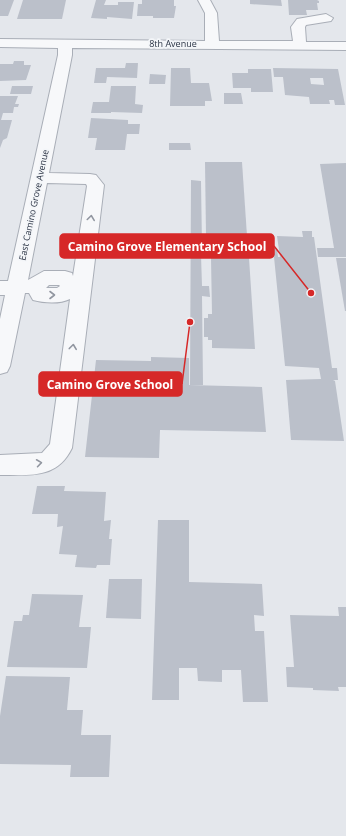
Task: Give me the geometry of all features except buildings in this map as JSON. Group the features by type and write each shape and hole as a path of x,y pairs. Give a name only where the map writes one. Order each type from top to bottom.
{"street":[{"path":"204,0 211,13 212,44"},
{"path":"300,46 298,27 302,22 324,12 339,46"},
{"name":"8th Avenue","path":"0,43 339,46"},
{"name":"East Camino Grove Avenue","path":"0,366 65,55 65,43"},
{"path":"0,465 25,465 48,462 61,448 76,287 96,185 90,179 39,178"},
{"path":"17,287 40,295 62,295 76,287"}],"place":[{"name":"Camino Grove Elementary School","path":"311,293"},
{"name":"Camino Grove School","path":"190,322"}]}
